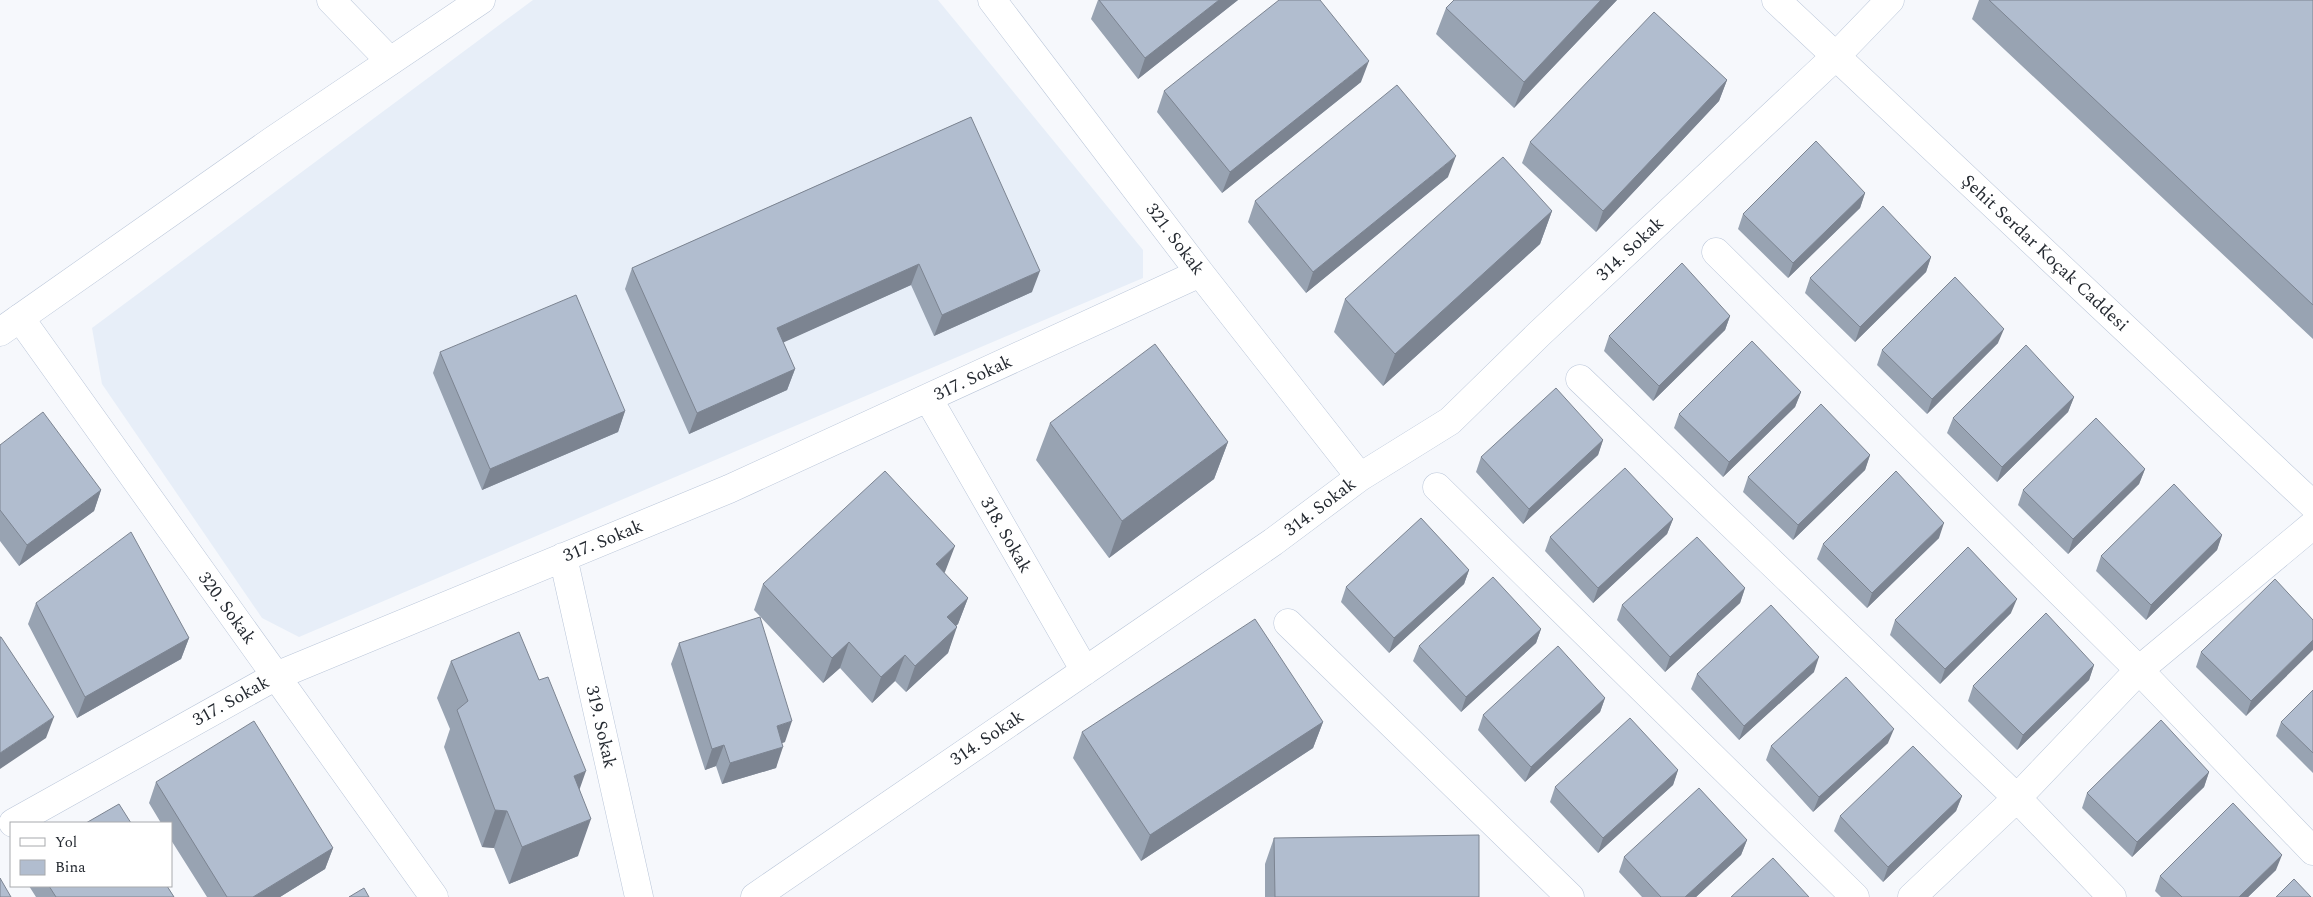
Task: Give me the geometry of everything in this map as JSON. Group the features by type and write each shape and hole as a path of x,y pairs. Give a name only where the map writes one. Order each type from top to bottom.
{"street":[{"path":"332,0 390,61"},
{"path":"10,325 272,141 481,0"},
{"name":"321. Sokak","path":"992,0 1200,273 1360,477"},
{"name":"Şehit Serdar Koçak Caddesi","path":"1776,0 2313,505"},
{"name":"314. Sokak","path":"755,897 1273,542 1360,477 1450,421 1539,334 1836,56 1890,0"},
{"path":"1716,252 2138,670 2313,851"},
{"name":"317. Sokak","path":"16,822 276,676 729,489 1200,273"},
{"name":"320. Sokak","path":"10,325 276,676 434,897"},
{"path":"1580,379 2017,798 2112,897"},
{"name":"318. Sokak","path":"928,398 1085,671"},
{"path":"1437,488 1855,897"},
{"path":"1912,897 2017,798 2138,670 2313,525"},
{"name":"319. Sokak","path":"563,557 639,897"},
{"path":"1288,623 1570,897"}],"shaded area":[{"path":"533,0 938,0 1143,250 1143,278 299,637 262,618 102,384 92,328"}],"building":[{"path":"1099,0 1219,0 1145,58"},
{"path":"1279,0 1320,0 1369,61 1230,172 1164,91"},
{"path":"1454,0 1601,0 1524,82 1446,8"},
{"path":"1989,0 2313,0 2313,305"},
{"path":"1654,12 1727,80 1603,211 1530,142"},
{"path":"1397,85 1456,156 1313,272 1255,201"},
{"path":"971,117 1040,271 942,315 919,264 777,328 795,369 697,413 632,268"},
{"path":"1816,141 1865,193 1793,263 1743,214"},
{"path":"1503,157 1552,211 1395,354 1345,299"},
{"path":"1883,206 1931,257 1860,327 1810,278"},
{"path":"1682,263 1730,316 1659,386 1609,336"},
{"path":"1955,277 2004,329 1932,399 1882,350"},
{"path":"576,295 625,411 490,469 440,352"},
{"path":"1752,341 1801,392 1729,462 1679,414"},
{"path":"1155,344 1228,442 1122,521 1050,423"},
{"path":"2026,345 2074,397 2002,467 1953,418"},
{"path":"1556,388 1603,440 1529,509 1481,457"},
{"path":"1821,404 1870,455 1798,525 1748,477"},
{"path":"43,412 101,490 27,545 0,510 0,445"},
{"path":"2096,418 2145,469 2073,539 2023,490"},
{"path":"1625,468 1673,519 1598,588 1550,537"},
{"path":"885,471 955,546 936,564 968,598 947,617 957,627 915,666 905,655 881,677 849,642 832,658 763,584"},
{"path":"1896,471 1944,523 1872,593 1823,544"},
{"path":"2174,484 2222,535 2151,605 2101,556"},
{"path":"1421,518 1469,570 1394,638 1346,587"},
{"path":"131,532 189,638 85,697 36,603"},
{"path":"1697,537 1745,588 1670,657 1622,605"},
{"path":"1968,547 2017,599 1945,669 1895,620"},
{"path":"1493,577 1541,629 1466,697 1419,646"},
{"path":"2275,579 2313,620 2313,640 2251,701 2201,652"},
{"path":"1771,605 1819,657 1744,726 1697,674"},
{"path":"2046,613 2094,665 2023,735 1973,686"},
{"path":"760,617 792,721 777,726 783,747 730,763 724,745 712,749 679,643"},
{"path":"1255,619 1323,722 1150,835 1082,732"},
{"path":"519,632 539,680 548,677 586,771 574,776 591,819 522,847 507,811 495,810 457,710 468,701 451,661"},
{"path":"0,637 54,717 0,753"},
{"path":"1558,646 1605,698 1531,767 1483,715"},
{"path":"1846,677 1894,729 1819,797 1771,746"},
{"path":"2313,690 2313,753 2281,722"},
{"path":"1630,718 1678,770 1603,838 1555,787"},
{"path":"2161,720 2209,772 2137,842 2087,793"},
{"path":"254,721 333,848 253,897 227,897 156,782"},
{"path":"1913,746 1962,796 1888,867 1840,816"},
{"path":"1699,788 1747,840 1685,897 1661,897 1624,857"},
{"path":"2233,803 2282,855 2239,897 2182,897 2160,876"},
{"path":"119,804 130,822 88,822"},
{"path":"1479,835 1479,897 1275,897 1274,838"},
{"path":"1773,858 1809,897 1731,897"},
{"path":"0,878 11,897 0,897"},
{"path":"2294,879 2311,897 2276,897"},
{"path":"50,887 168,887 174,897 56,897"},
{"path":"364,888 369,897 349,897"}]}
